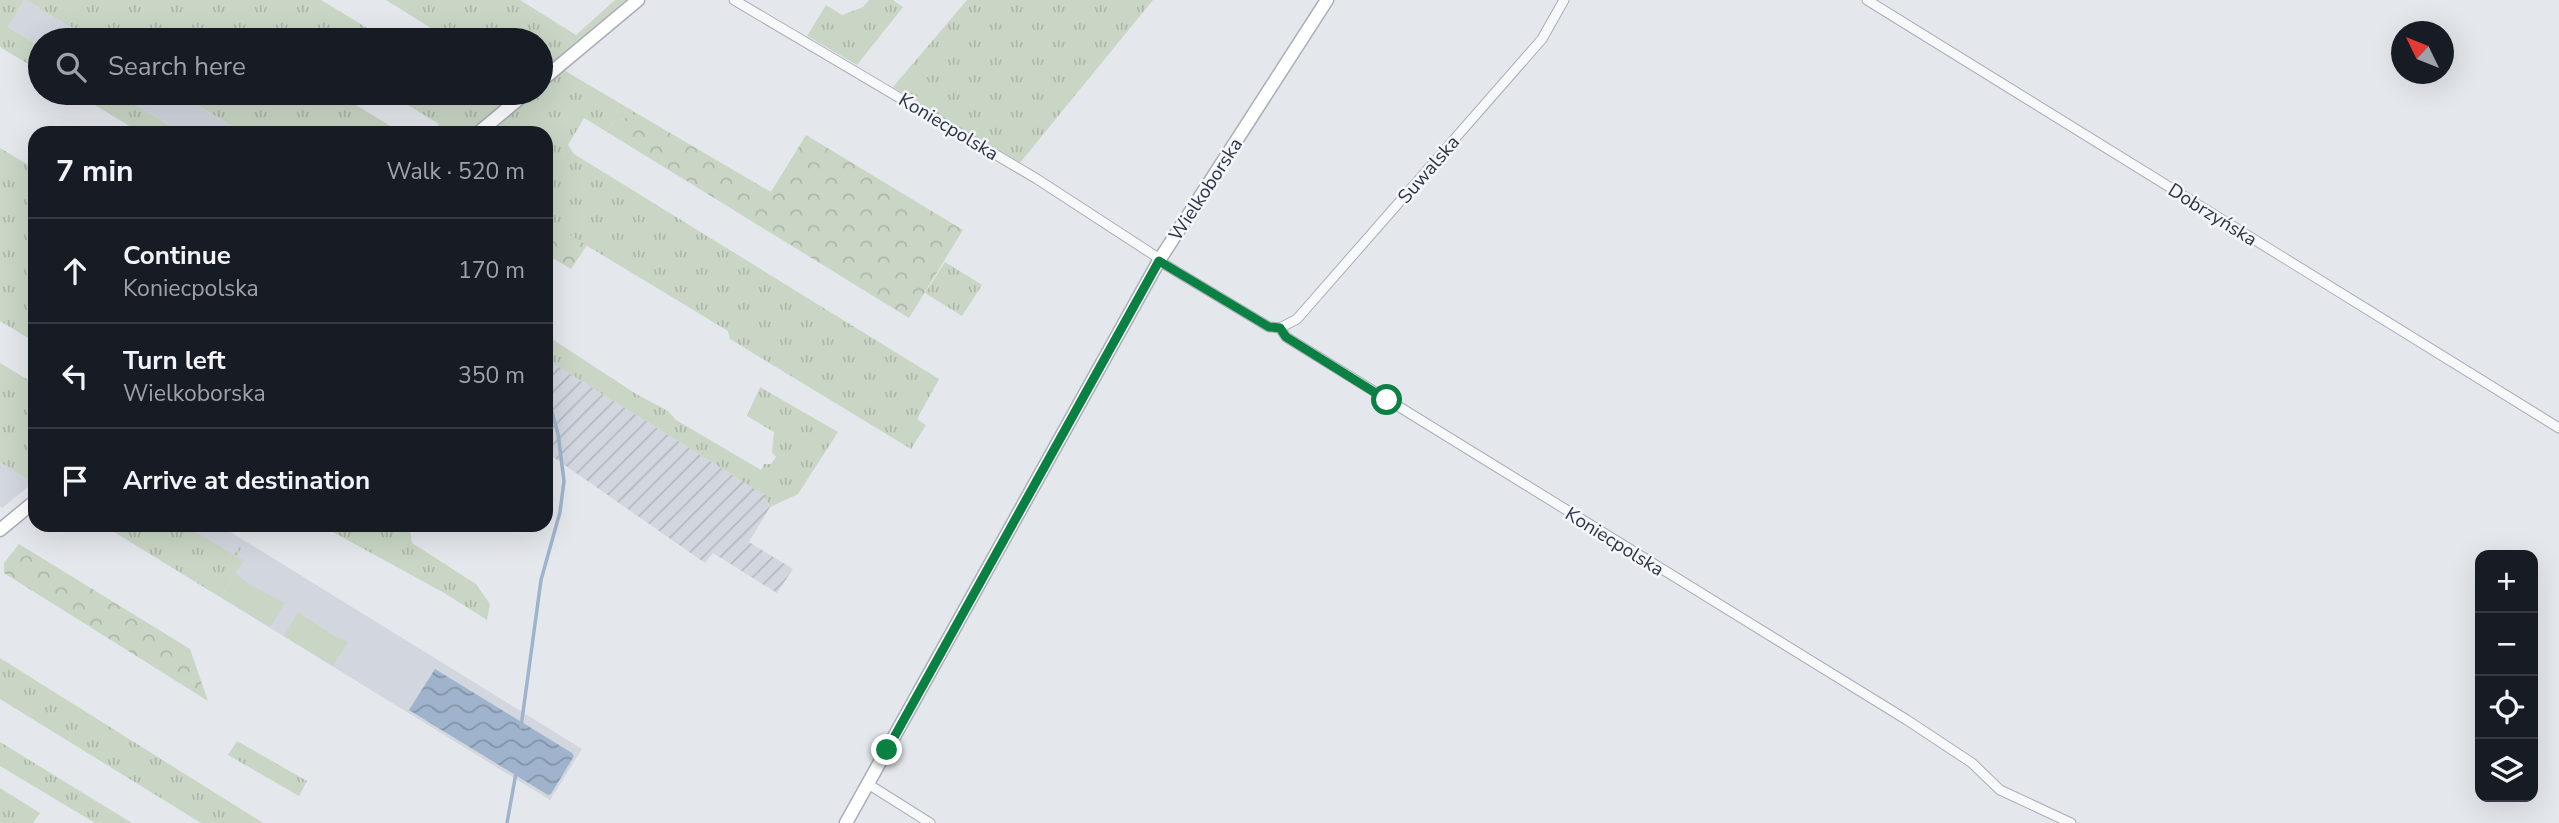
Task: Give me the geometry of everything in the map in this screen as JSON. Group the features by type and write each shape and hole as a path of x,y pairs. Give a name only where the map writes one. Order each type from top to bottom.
{"street":[{"path":"553,71 638,0"},
{"name":"Koniecpolska","path":"734,0 1037,179 1159,260 1269,327 1280,328 1286,337 1430,428 1907,720 1972,763 2000,790 2071,823"},
{"name":"Wielkoborska","path":"846,823 1159,260 1326,0"},
{"name":"Suwalska","path":"1280,328 1297,319 1533,49 1564,0"},
{"name":"Dobrzyńska","path":"1867,0 2559,428"},
{"path":"486,126 512,105"},
{"path":"0,530 28,507"},
{"path":"868,785 930,823"}],"shaded area":[{"path":"26,0 72,28 28,28 28,40 8,27"},
{"path":"135,105 197,105 231,126 170,126"},
{"path":"553,363 763,494 770,507 749,542 793,569 777,593 713,553 705,563 553,457"},
{"path":"0,426 28,444 28,487 2,508"},
{"path":"114,532 230,532 582,749 550,800"}],"green space":[{"path":"0,0 24,0 8,27 28,40 28,64 0,47"},
{"path":"26,0 321,0 367,28 72,28"},
{"path":"386,0 520,0 576,35 615,0 628,0 553,62 553,28 431,28"},
{"path":"869,0 893,0 903,7 857,65 807,36 826,5 842,15 863,7"},
{"path":"967,0 1153,0 1019,164 893,87"},
{"path":"562,69 638,114 613,122 607,132 584,118 568,145 574,154 939,379 917,419 926,425 911,449 730,339 728,331 553,225 553,126 493,126 519,105 553,105 553,76"},
{"path":"95,105 135,105 170,126 129,126"},
{"path":"198,105 356,105 390,126 232,126"},
{"path":"408,105 502,105 477,126 438,126 439,124"},
{"path":"638,114 771,192 806,135 963,230 909,318 607,132 613,122"},
{"path":"0,148 28,165 28,338 0,321"},
{"path":"553,225 587,245 571,269 553,258"},
{"path":"945,262 982,285 962,316 925,293"},
{"path":"553,340 636,394 668,411 676,420 761,470 764,464 771,464 776,457 772,452 774,432 747,416 760,387 838,432 798,494 770,507 763,494 553,363"},
{"path":"0,363 28,380 28,479 0,462"},
{"path":"114,532 196,532 234,555 239,547 241,548 237,556 244,560 220,597"},
{"path":"333,532 410,532 412,543 476,584 490,604 487,620 446,594"},
{"path":"19,544 190,649 208,701 4,573 4,563"},
{"path":"236,573 247,583 285,603 270,627 221,597"},
{"path":"298,612 348,642 333,666 284,636"},
{"path":"0,658 263,823 201,823 0,699"},
{"path":"237,741 307,781 299,796 228,755"},
{"path":"0,742 132,823 95,823 0,766"},
{"path":"0,788 40,813 33,823 0,823"}],"water":[{"path":"435,669 572,753 574,756 551,794 548,795 409,710"}],"waterway":[{"path":"521,727 541,580 560,512 564,481 553,415"},
{"path":"507,823 516,773"}],"route":[{"path":"887,750 1159,261 1269,327 1280,328 1286,337 1387,400"}]}
